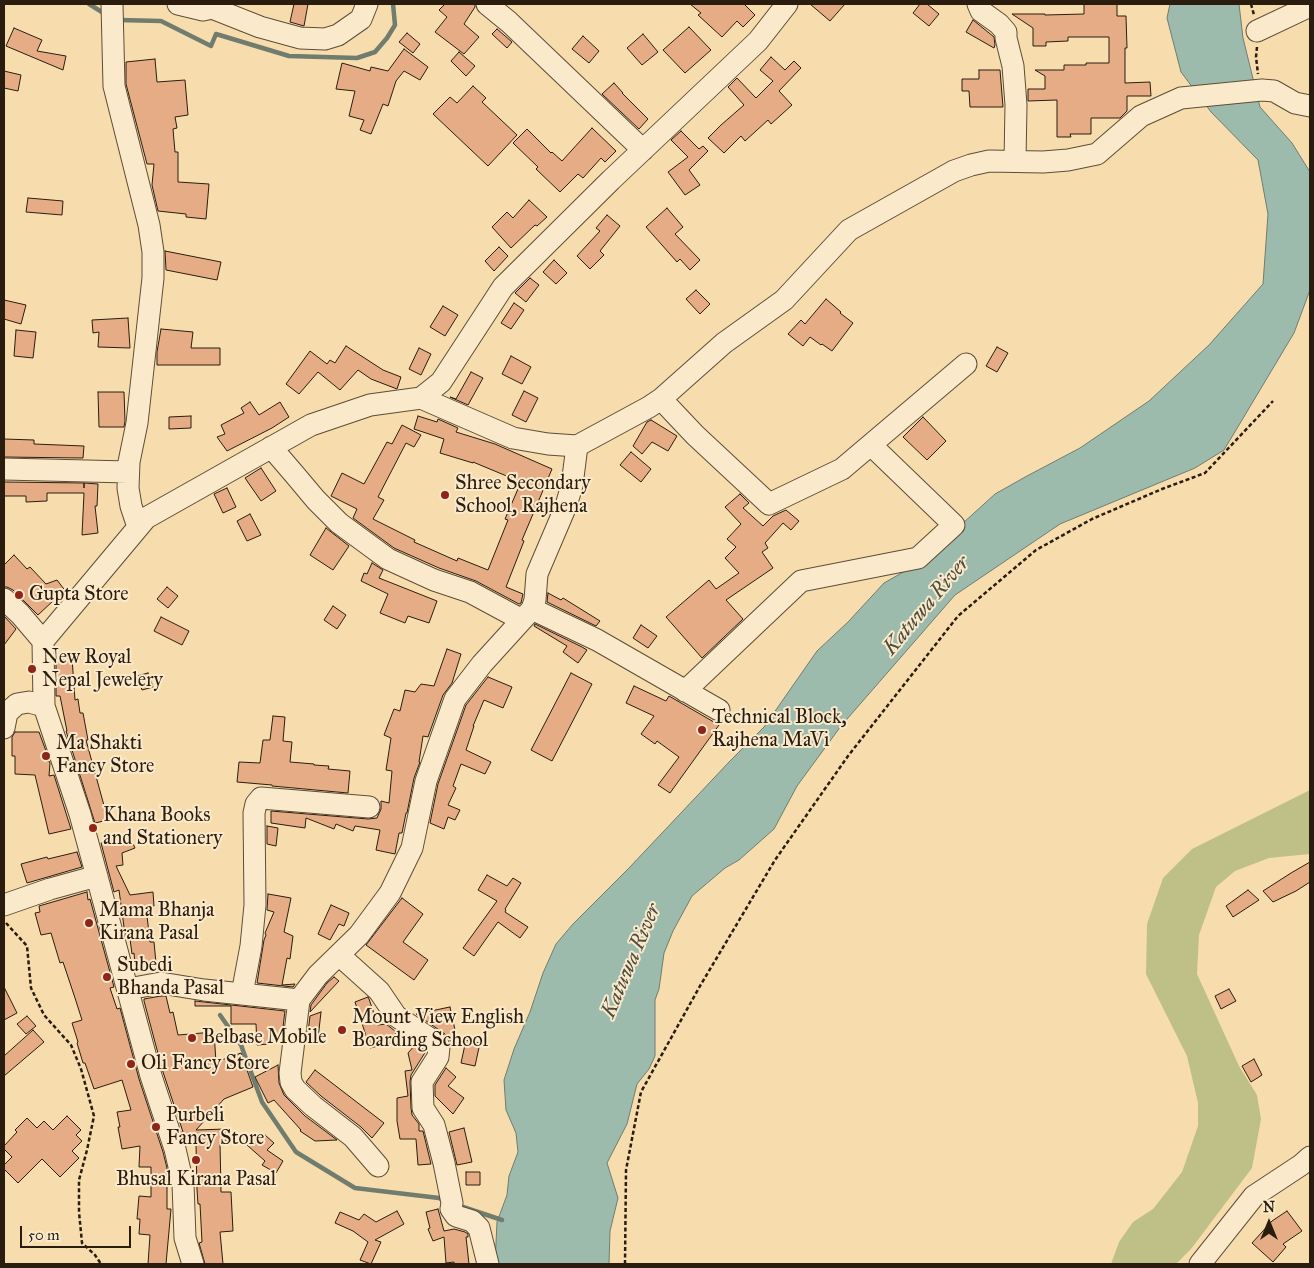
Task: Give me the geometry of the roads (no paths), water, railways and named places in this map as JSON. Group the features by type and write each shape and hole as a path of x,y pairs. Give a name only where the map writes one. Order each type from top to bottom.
{"street":[{"path":"112,4 114,86 149,226 153,252 153,278 128,488 131,506 142,522"},
{"path":"178,4 203,10 212,8 260,27 300,38 325,39 338,35 361,20 367,4"},
{"path":"487,4 509,22 643,150"},
{"path":"193,1264 184,1238 183,1184 175,1149 151,1076 80,814 44,706 44,641 142,522 311,425 370,405 421,398 441,382 503,287 611,180 758,41 787,4"},
{"path":"978,4 981,11 999,24 1006,32 1015,85 1015,161"},
{"path":"1257,31 1310,6"},
{"path":"421,398 512,438 548,444 577,446 661,399 724,343 784,300 849,230 954,171 971,165 990,162 1043,162 1068,160 1097,154 1141,116 1181,98 1262,90 1274,91 1295,103 1310,106"},
{"path":"661,399 695,435 769,504 842,469 966,364"},
{"path":"685,691 801,581 918,558 954,525 871,445"},
{"path":"378,1166 353,1137 313,1106 295,1089 291,1082 290,1073 299,1000 318,976 359,935 390,893 412,848 426,781 455,699 482,664 527,615 535,600 537,574 566,506 572,485 577,446"},
{"path":"271,447 316,500 339,523 388,560 434,580 597,640 719,710"},
{"path":"4,468 129,467"},
{"path":"4,599 44,641"},
{"path":"4,728 7,713 17,704 29,702 44,706"},
{"path":"242,994 256,905 254,813 256,804 261,798 369,807"},
{"path":"4,904 97,876"},
{"path":"339,955 379,991 396,1016 438,1044 438,1057 422,1082 423,1108 434,1125 444,1163 452,1203 451,1209 456,1216 472,1221 479,1228 488,1264"},
{"path":"128,990 161,983 204,990 299,1000"},
{"path":"1200,1264 1254,1196 1310,1157"},
{"path":"176,1264 184,1238"}],"water":[{"name":"Katuwa River","path":"1170,4 1239,4 1243,38 1260,107 1292,143 1310,172 1310,290 1294,333 1224,450 1195,468 1060,524 955,595 841,726 797,786 774,829 739,860 725,868 692,896 673,931 664,953 659,989 655,1000 655,1056 649,1069 637,1084 627,1124 607,1163 618,1198 610,1231 609,1264 495,1264 497,1222 507,1195 509,1176 518,1152 516,1133 506,1110 504,1080 543,973 556,944 573,924 764,727 817,651 848,622 884,583 919,563 995,494 1080,448 1149,401 1209,345 1263,284 1268,214 1258,160 1211,112 1181,72 1167,18"}],"waterway":[{"path":"89,4 105,14"},
{"path":"119,20 161,21 211,46 216,34 289,56 357,58 375,52 387,38 395,25 393,4"},
{"path":"220,1015 241,1045 262,1102 296,1152 355,1188 439,1198 445,1201"},
{"path":"457,1205 502,1220"}],"place":[{"name":"Shree Secondary School, Rajhena","path":"445,495"},
{"name":"Gupta Store","path":"19,595"},
{"name":"New Royal Nepal Jewelery","path":"32,669"},
{"name":"Technical Block, Rajhena MaVi","path":"702,730"},
{"name":"Ma Shakti Fancy Store","path":"46,756"},
{"name":"Khana Books and Stationery","path":"93,828"},
{"name":"Mama Bhanja Kirana Pasal","path":"89,923"},
{"name":"Subedi Bhanda Pasal","path":"107,977"},
{"name":"Mount View English Boarding School","path":"342,1030"},
{"name":"Belbase Mobile","path":"192,1038"},
{"name":"Oli Fancy Store","path":"131,1064"},
{"name":"Purbeli Fancy Store","path":"156,1127"},
{"name":"Bhusal Kirana Pasal","path":"196,1160"}]}
